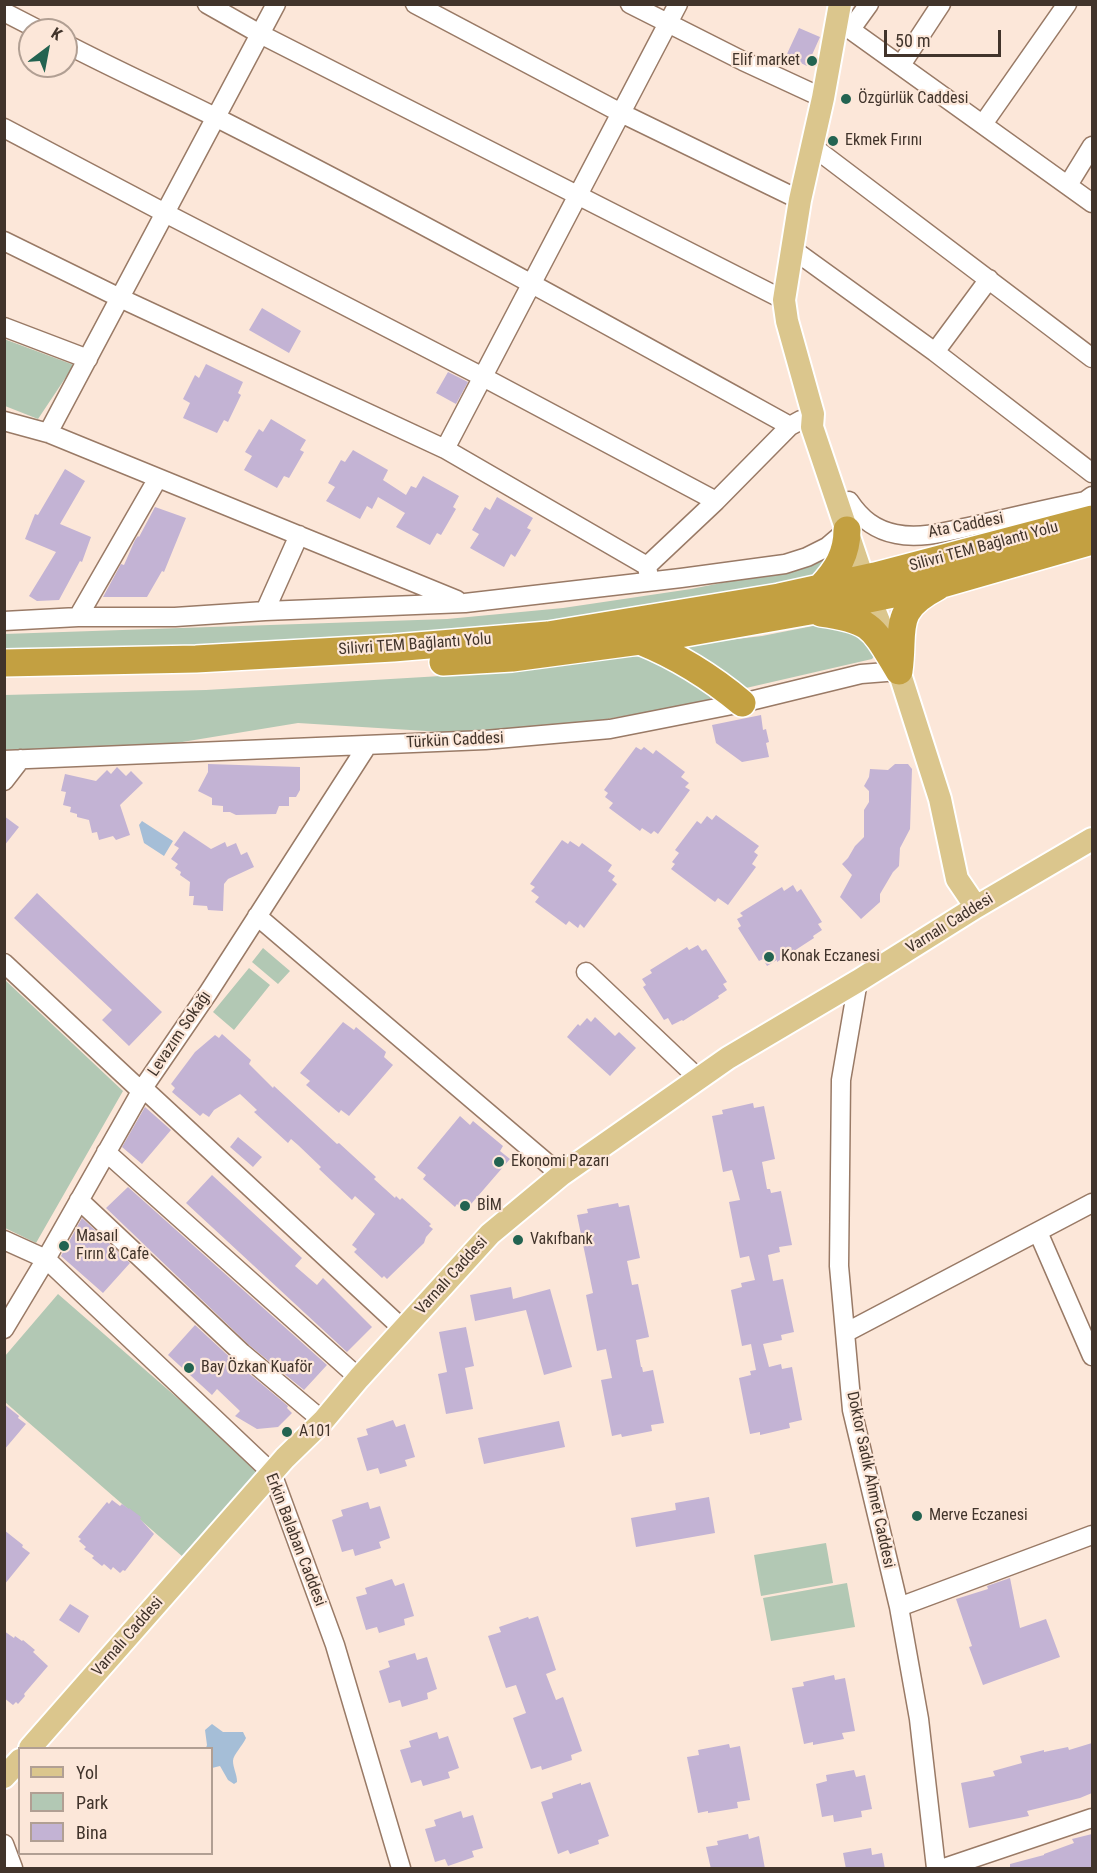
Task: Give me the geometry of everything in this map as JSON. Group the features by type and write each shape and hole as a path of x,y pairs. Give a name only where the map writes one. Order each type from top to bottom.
{"highway":[{"name":"Silivri TEM Bağlantı Yolu","path":"872,587 1092,519"},
{"path":"816,599 846,549 847,530"},
{"name":"Silivri TEM Bağlantı Yolu","path":"872,587 942,584 1092,541"},
{"path":"898,671 903,620 906,614 916,599 942,584"},
{"path":"816,599 872,587"},
{"path":"816,599 868,626 878,637 898,671"},
{"name":"Silivri TEM Bağlantı Yolu","path":"4,682 206,676 512,658 640,641 816,599"},
{"name":"Silivri TEM Bağlantı Yolu","path":"4,663 208,658 393,648 548,634 723,606 816,599"},
{"path":"640,641 667,652 723,687 742,703"}],"main road":[{"path":"843,18 800,200 784,300 787,321 813,414 812,427 847,530 872,587"},
{"path":"813,414 822,424 849,501 872,587 940,800 957,879 976,907"},
{"name":"Varnalı Caddesi","path":"32,1747 272,1473 323,1421 490,1234 561,1175 728,1058 1092,838"},
{"path":"4,1777 18,1762"}],"street":[{"path":"207,4 260,34 784,300"},
{"path":"48,433 276,4"},
{"path":"415,4 621,113 800,200"},
{"path":"630,4 823,98"},
{"path":"445,449 678,4"},
{"path":"868,4 843,18 901,65 1092,203"},
{"path":"901,65 941,4"},
{"path":"983,124 1067,4"},
{"path":"4,12 18,19"},
{"path":"78,50 216,118 532,284 790,426"},
{"path":"4,128 716,501"},
{"path":"812,146 1092,358"},
{"path":"1068,186 1092,146"},
{"path":"4,241 120,298 445,449 648,574"},
{"path":"791,248 935,352 1092,473"},
{"path":"935,352 988,279"},
{"path":"4,327 88,359"},
{"path":"648,574 790,426 813,414"},
{"path":"4,422 48,433 465,603"},
{"path":"78,617 158,478"},
{"name":"Ata Caddesi","path":"849,501 862,518 875,528 910,536 945,532 1085,501 1092,496"},
{"path":"4,621 78,617 175,617 265,610 465,603 648,574 785,564 827,547 847,530"},
{"path":"265,610 299,535"},
{"name":"Türkün Caddesi","path":"13,759 367,746 485,740 610,729 742,703 861,674 898,671"},
{"name":"Levazım Sokağı","path":"4,1329 141,1089 208,993 367,746"},
{"path":"4,781 13,759"},
{"path":"257,916 561,1175"},
{"path":"4,963 403,1329"},
{"path":"586,972 699,1079"},
{"name":"Doktor Sadık Ahmet Caddesi","path":"858,981 841,1080 840,1266 845,1333 852,1410 899,1607 919,1719 936,1869"},
{"path":"106,1152 359,1378"},
{"path":"79,1200 242,1353 323,1421"},
{"path":"845,1333 1092,1203"},
{"path":"1038,1232 1092,1356"},
{"name":"Erkin Balaban Caddesi","path":"4,1240 46,1259 272,1473 335,1645 401,1869"},
{"path":"899,1607 1092,1535"},
{"path":"944,1869 1092,1818"},
{"path":"4,1844 13,1869"}],"green space":[{"path":"4,339 74,365 38,419 5,406"},
{"path":"838,554 819,578 522,629 317,642 5,653 4,634 447,619 563,608 691,589 812,565"},
{"path":"828,623 845,623 879,650 872,659 746,688 728,683 683,647 762,636"},
{"path":"625,656 647,657 711,691 710,701 538,731 474,734 298,723 170,744 5,750 4,695 206,690 508,672"},
{"path":"263,948 290,971 278,984 252,962"},
{"path":"249,968 270,985 234,1030 213,1012"},
{"path":"5,980 123,1091 36,1243 5,1228"},
{"path":"58,1294 259,1469 183,1557 5,1402 5,1356"},
{"path":"826,1543 833,1583 761,1596 754,1555"},
{"path":"847,1583 855,1627 771,1641 763,1598"}],"water":[{"path":"142,821 173,841 164,856 144,843 139,825"},
{"path":"212,1724 223,1732 243,1732 246,1738 233,1759 237,1782 234,1784 228,1780 220,1766 213,1768 213,1747 206,1747 205,1730"}],"building":[{"path":"799,28 820,37 807,66 786,56"},
{"path":"262,308 301,331 289,353 249,330"},
{"path":"206,364 243,382 238,393 241,395 228,422 224,420 217,433 183,418 190,403 183,399 195,375 199,378"},
{"path":"448,372 468,382 456,404 436,393"},
{"path":"271,419 306,440 300,450 304,452 289,478 284,476 277,488 244,470 252,456 245,452 259,429 263,432"},
{"path":"353,450 388,470 383,480 406,495 411,486 416,488 423,476 459,496 453,507 456,509 441,535 437,533 430,545 396,527 405,513 378,497 372,509 367,506 360,519 326,501 335,487 328,483 341,460 345,462"},
{"path":"65,469 85,481 60,524 91,537 82,562 80,561 59,600 37,601 29,596 56,552 25,539 35,514 38,515"},
{"path":"497,497 533,518 527,528 531,530 515,557 511,554 504,567 470,548 479,534 472,530 485,507 490,510"},
{"path":"155,507 186,518 164,572 162,571 147,597 103,597 121,564 124,565 135,540 139,537"},
{"path":"761,715 763,730 766,729 769,742 766,743 769,757 742,762 716,743 712,725"},
{"path":"636,747 641,750 644,747 653,754 656,750 685,772 681,777 689,783 685,787 690,790 658,834 654,831 651,834 642,828 640,831 609,808 613,803 605,797 608,793 604,790"},
{"path":"208,764 300,767 300,790 296,797 289,797 289,806 279,806 276,814 236,815 223,812 223,806 212,805 212,798 198,791 208,772"},
{"path":"895,764 908,764 912,769 910,829 900,848 899,866 880,894 880,902 861,919 840,897 852,875 842,864 864,837 864,810 869,802 869,791 864,786 870,769 888,770"},
{"path":"117,767 126,776 131,771 143,783 120,805 130,835 116,840 113,836 99,840 97,832 92,833 89,820 77,817 77,814 70,812 71,807 63,805 66,792 61,791 65,774 96,781 107,770 111,774"},
{"path":"716,815 759,846 754,852 758,855 752,864 756,867 728,905 718,898 715,902 671,869 675,864 672,862 679,853 675,850 697,821 701,824 707,816 712,820"},
{"path":"4,816 19,827 4,846"},
{"path":"184,831 211,849 225,842 227,847 236,843 241,855 247,852 254,867 228,879 224,884 223,911 208,910 207,906 193,905 194,896 189,896 190,882 180,875 181,872 175,868 178,864 171,859 179,848 174,845"},
{"path":"562,840 568,844 570,841 579,847 582,843 612,865 608,871 615,876 612,880 617,884 584,928 580,924 578,928 569,921 566,925 535,902 539,897 531,891 535,887 530,884"},
{"path":"793,885 797,892 801,889 822,922 818,924 822,930 813,936 814,938 767,966 763,959 759,961 738,928 741,926 737,919 743,916 740,913 782,887 784,891"},
{"path":"37,893 162,1012 129,1046 102,1020 112,1010 14,918"},
{"path":"698,945 702,951 706,949 727,982 723,984 727,990 718,996 719,998 683,1021 672,1025 668,1018 664,1020 643,987 646,985 642,979 652,973 650,970 687,947 689,950"},
{"path":"595,1017 615,1036 619,1032 636,1048 610,1076 567,1037 578,1024 580,1026 587,1018 591,1022"},
{"path":"343,1022 354,1030 356,1027 386,1052 384,1057 393,1065 349,1116 341,1110 339,1113 306,1085 310,1081 300,1073"},
{"path":"222,1034 251,1060 249,1064 273,1088 274,1086 337,1144 339,1143 395,1198 396,1196 400,1200 402,1198 431,1224 429,1226 433,1229 424,1243 387,1279 384,1276 382,1278 354,1252 357,1249 352,1245 375,1214 355,1196 352,1200 319,1169 321,1167 298,1145 291,1139 288,1143 254,1112 257,1110 240,1094 214,1110 209,1117 203,1113 200,1116 172,1092 175,1088 171,1084 195,1052 215,1035 219,1038"},
{"path":"753,1103 754,1108 764,1106 775,1159 762,1162 767,1189 770,1189 771,1193 781,1191 792,1245 779,1247 780,1252 768,1255 773,1281 783,1279 794,1332 781,1335 782,1340 763,1344 769,1367 781,1364 782,1369 792,1367 802,1420 789,1423 790,1428 760,1435 760,1432 750,1434 739,1378 751,1375 750,1371 756,1370 751,1344 742,1346 731,1290 742,1287 741,1283 755,1280 749,1256 740,1258 729,1202 740,1200 732,1170 723,1172 712,1116 723,1114 722,1110"},
{"path":"145,1107 171,1130 142,1164 122,1147"},
{"path":"460,1116 470,1125 473,1121 503,1146 500,1151 510,1159 465,1211 457,1204 455,1207 423,1179 426,1175 417,1168"},
{"path":"238,1137 262,1157 253,1167 230,1147"},
{"path":"212,1175 302,1258 295,1266 317,1285 323,1278 372,1327 347,1352 186,1203"},
{"path":"128,1187 327,1365 304,1390 249,1345 106,1208"},
{"path":"618,1203 619,1207 629,1205 640,1258 627,1261 632,1285 638,1284 649,1337 636,1340 641,1367 643,1372 653,1370 664,1423 651,1425 652,1431 622,1437 621,1434 612,1436 601,1380 612,1378 606,1349 597,1351 586,1295 593,1293 577,1215 588,1213 587,1209"},
{"path":"82,1218 130,1263 103,1293 61,1256"},
{"path":"511,1287 513,1299 550,1289 572,1367 544,1375 526,1310 475,1321 470,1295"},
{"path":"195,1325 288,1406 287,1408 292,1413 278,1427 257,1429 235,1416 240,1411 217,1389 212,1395 168,1355"},
{"path":"466,1327 474,1366 465,1368 473,1409 446,1414 438,1374 447,1372 439,1332"},
{"path":"4,1404 26,1424 4,1450"},
{"path":"393,1420 396,1427 405,1424 415,1457 405,1460 407,1466 380,1474 378,1468 367,1471 357,1438 368,1435 366,1429"},
{"path":"559,1421 565,1447 484,1464 478,1438"},
{"path":"709,1497 715,1533 636,1547 631,1518 676,1510 675,1503"},
{"path":"112,1500 141,1517 140,1519 154,1534 125,1571 120,1573 113,1567 111,1570 104,1564 102,1566 92,1558 94,1556 84,1549 86,1547 78,1537 107,1502 109,1504"},
{"path":"368,1502 370,1509 380,1506 390,1538 379,1542 381,1548 355,1556 353,1549 342,1552 332,1520 343,1516 341,1510"},
{"path":"4,1530 30,1553 4,1585"},
{"path":"1010,1578 1020,1628 1046,1619 1060,1657 983,1685 969,1647 972,1646 956,1599 988,1589 987,1586"},
{"path":"392,1579 395,1586 404,1583 414,1616 404,1619 405,1625 379,1633 377,1627 366,1630 356,1597 367,1594 365,1588"},
{"path":"70,1604 89,1616 79,1633 59,1620"},
{"path":"538,1616 556,1670 546,1674 556,1700 563,1697 582,1751 571,1755 572,1760 542,1770 541,1766 531,1769 513,1718 526,1713 516,1685 506,1688 488,1636 501,1632 499,1627"},
{"path":"4,1631 14,1638 15,1636 23,1640 48,1666 18,1704 16,1702 13,1705 4,1698"},
{"path":"415,1653 417,1660 427,1657 437,1689 427,1693 428,1699 402,1707 400,1700 389,1703 379,1671 390,1667 388,1661"},
{"path":"834,1675 835,1680 845,1678 855,1731 842,1733 844,1739 813,1745 813,1742 804,1744 792,1688 804,1686 803,1682"},
{"path":"437,1732 439,1739 448,1736 459,1768 448,1772 450,1778 423,1786 421,1780 411,1783 400,1750 411,1747 409,1741"},
{"path":"1092,1743 1092,1793 1027,1811 1029,1816 969,1828 961,1783 995,1776 993,1771 1022,1763 1020,1756 1068,1747 1069,1750"},
{"path":"729,1744 730,1748 740,1746 750,1800 737,1802 738,1808 698,1813 687,1757 699,1755 698,1750"},
{"path":"854,1770 856,1777 865,1775 872,1809 861,1811 862,1817 834,1822 833,1815 822,1817 816,1784 827,1781 826,1775"},
{"path":"590,1782 609,1836 598,1840 599,1844 570,1854 568,1850 558,1854 541,1802 553,1798 552,1793"},
{"path":"461,1811 463,1818 473,1815 483,1848 472,1851 474,1857 448,1866 445,1859 435,1862 425,1829 436,1826 434,1820"},
{"path":"748,1834 749,1839 759,1836 765,1869 711,1869 706,1847 718,1845 717,1841"},
{"path":"1092,1834 1092,1869 1010,1869 1010,1864 1044,1855 1074,1843 1072,1839"},
{"path":"871,1848 872,1855 882,1853 885,1869 846,1869 843,1853"}],"place":[{"name":"Elif market","path":"812,61"},
{"name":"Özgürlük Caddesi","path":"846,99"},
{"name":"Ekmek Fırını","path":"833,141"},
{"name":"Konak Eczanesi","path":"769,957"},
{"name":"Ekonomi Pazarı","path":"499,1162"},
{"name":"BİM","path":"465,1206"},
{"name":"Vakıfbank","path":"518,1240"},
{"name":"Masaıl Fırın & Cafe","path":"64,1246"},
{"name":"Bay Özkan Kuaför","path":"189,1368"},
{"name":"A101","path":"287,1432"},
{"name":"Merve Eczanesi","path":"917,1516"}]}
